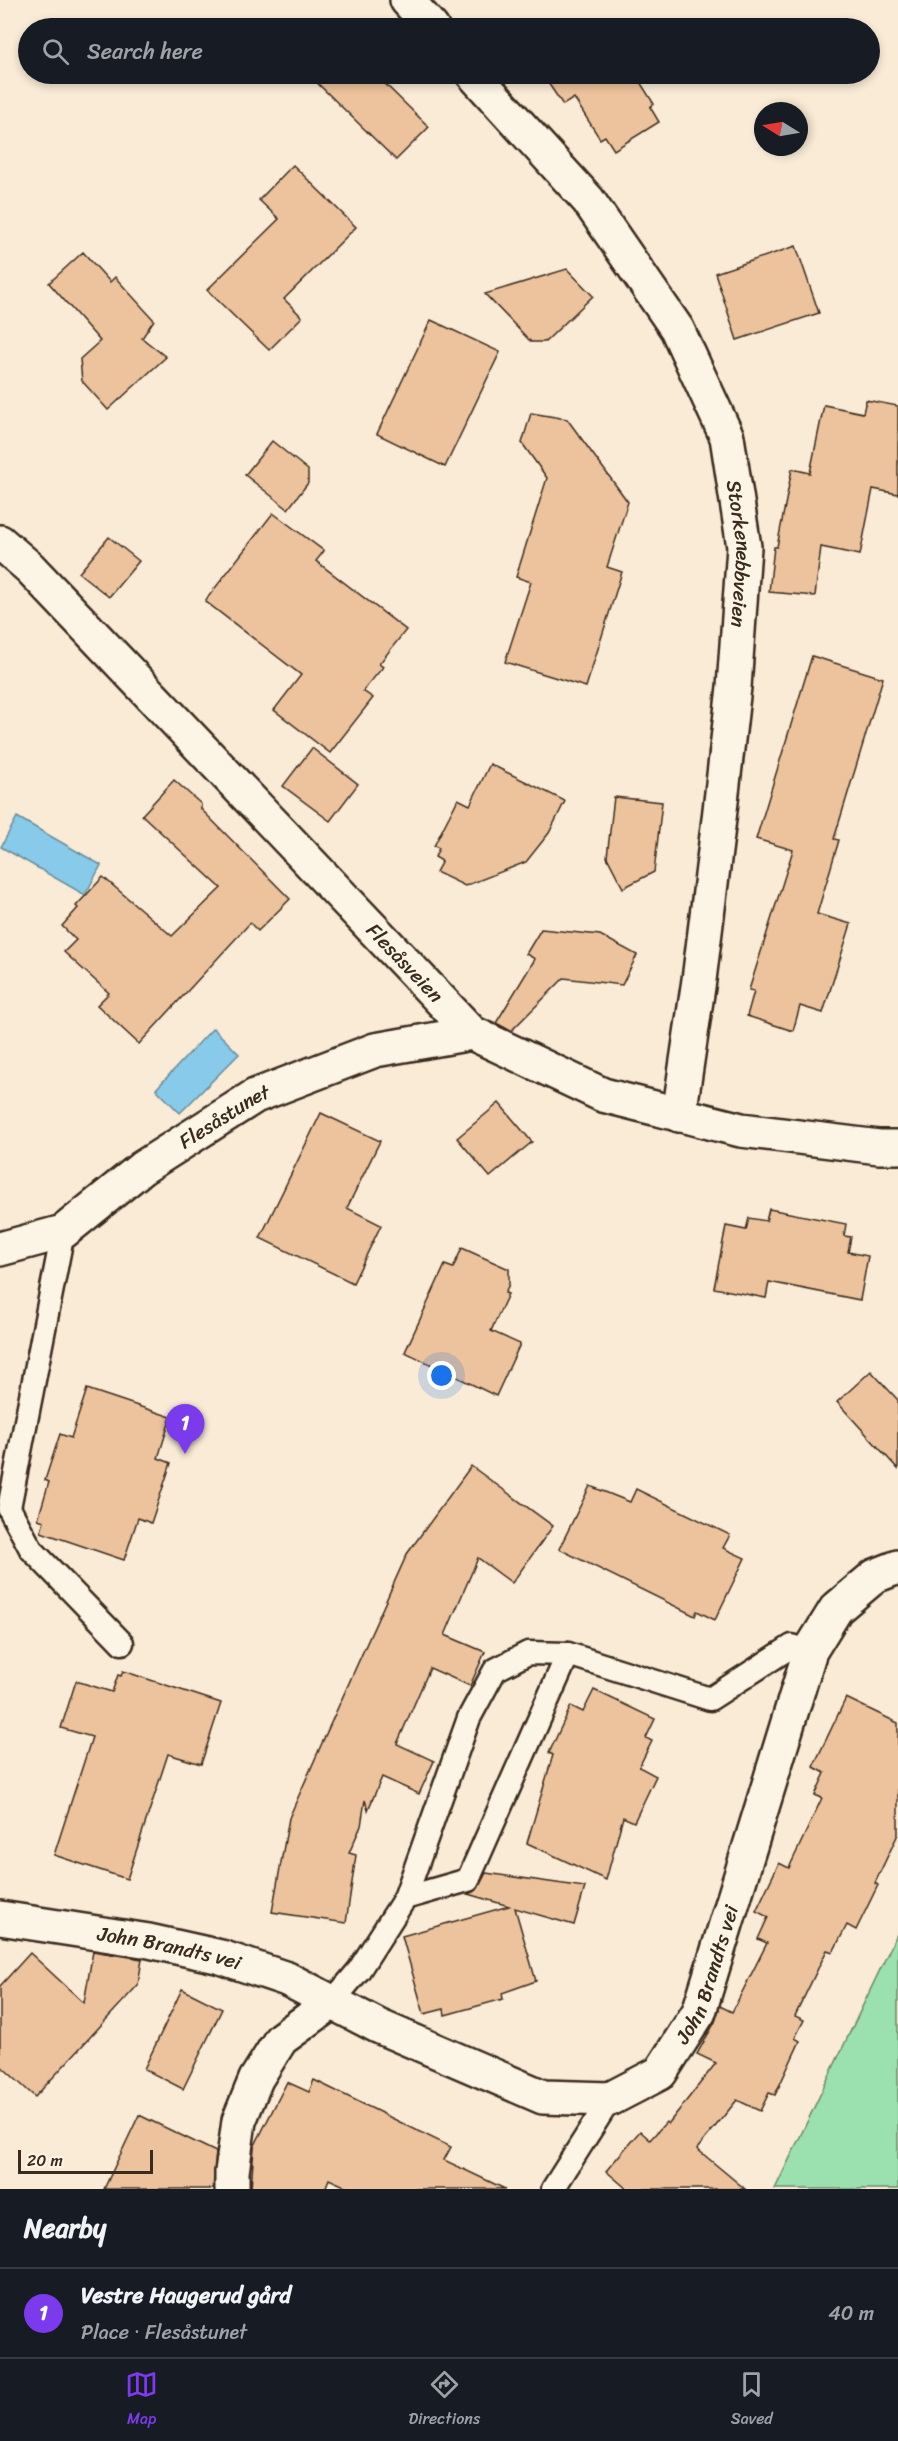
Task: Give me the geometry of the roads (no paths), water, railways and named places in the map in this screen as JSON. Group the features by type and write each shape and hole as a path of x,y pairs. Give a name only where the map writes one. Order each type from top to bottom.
{"street":[{"path":"407,0 423,18"},
{"name":"Storkenebbveien","path":"482,84 594,209 678,329 727,437 744,547 734,687 719,819 679,1115"},
{"name":"Flesåsveien","path":"0,542 30,568 472,1033 603,1095 741,1130 879,1147 898,1147"},
{"name":"Flesåstunet","path":"0,1249 63,1232 142,1168 255,1096 375,1050 472,1033"},
{"name":"John Brandts vei","path":"0,1918 149,1941 221,1957 287,1979 378,2026 543,2097 610,2099 660,2073 699,2012 810,1651 836,1609 876,1576 898,1567"},
{"path":"232,2189 239,2121 256,2079 281,2039 332,2002"}],"lane":[{"path":"63,1232 9,1508 31,1549 122,1643"},
{"path":"332,2002 359,1970 405,1898 468,1718 495,1670 528,1653 568,1654 710,1699 792,1646 810,1651"},
{"path":"405,1898 468,1880 568,1654"},
{"path":"553,2189 610,2099"}],"water":[{"path":"17,817 101,865 85,895 1,847"},
{"path":"213,1028 239,1054 180,1113 156,1089"}],"place":[{"name":"Vestre Haugerud gård","path":"185,1454"}]}
